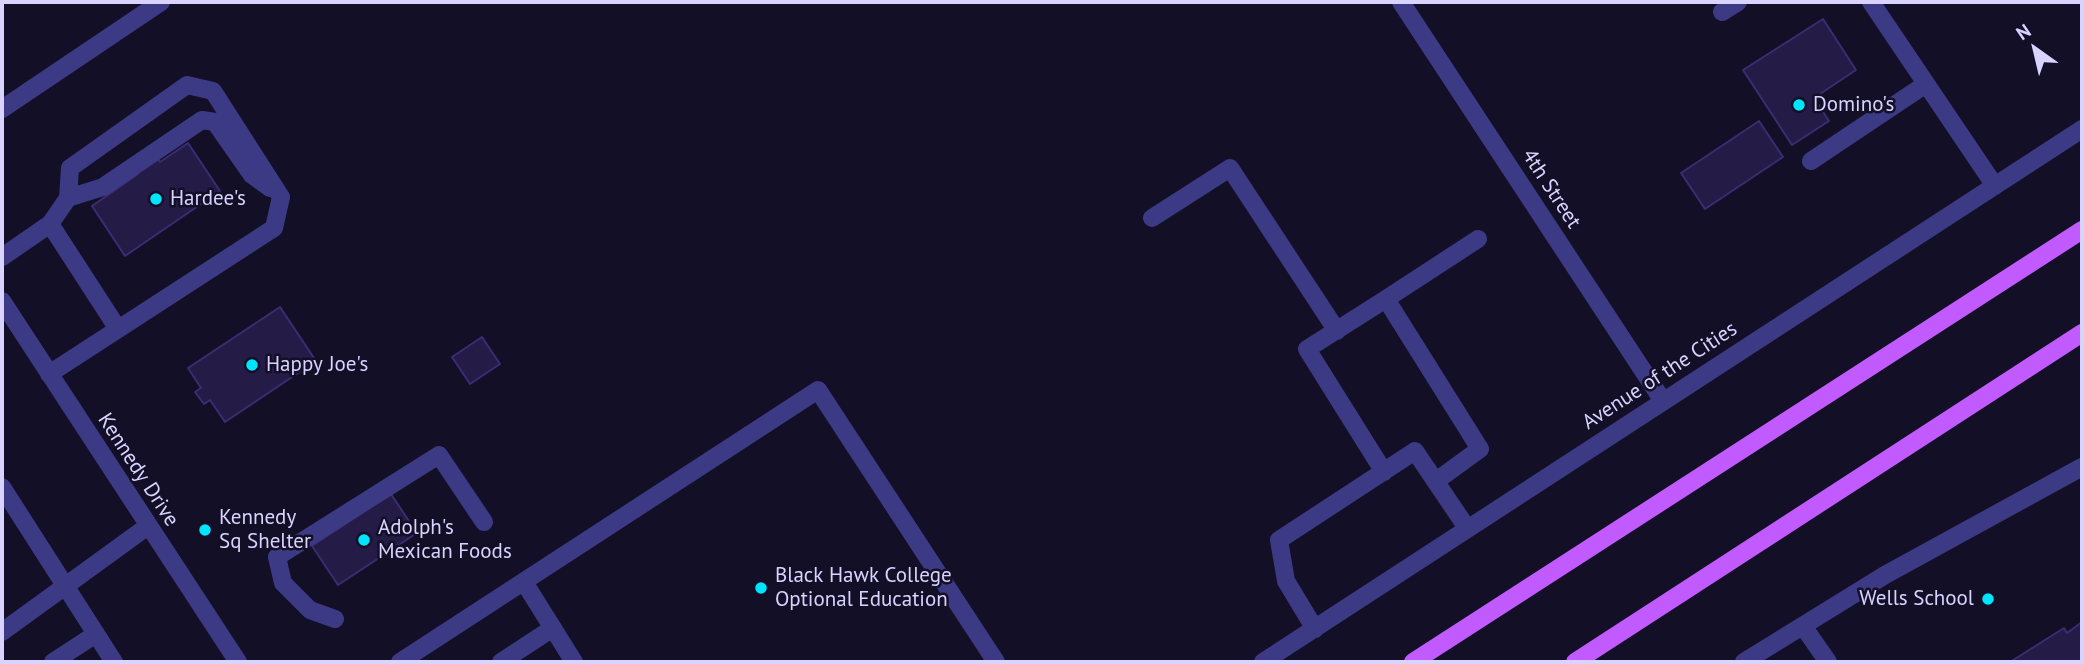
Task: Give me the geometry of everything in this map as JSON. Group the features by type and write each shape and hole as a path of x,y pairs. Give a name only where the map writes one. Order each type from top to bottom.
{"main road":[{"path":"1413,662 2082,230"},
{"path":"1575,662 2082,333"}],"street":[{"path":"2,109 161,2"},
{"name":"4th Street","path":"1401,2 1662,401"},
{"path":"1722,12 1738,2"},
{"path":"1871,2 1995,186"},
{"path":"1811,161 1926,84"},
{"path":"2,257 50,224 68,198 71,168 187,85 213,91 281,197 274,229 49,374"},
{"path":"68,198 103,187 202,120 215,122 252,175 281,197"},
{"name":"Avenue of the Cities","path":"1263,662 2082,129"},
{"path":"1152,218 1230,168 1336,331"},
{"path":"50,224 118,329"},
{"path":"1384,472 1307,349 1478,239"},
{"path":"1386,299 1480,449 1436,481"},
{"name":"Kennedy Drive","path":"2,301 238,662"},
{"path":"400,662 818,390 996,662"},
{"path":"1315,629 1286,581 1279,540 1415,451 1468,528"},
{"path":"335,620 310,610 283,583 277,557 439,455 484,522"},
{"path":"1744,662 1885,575 2082,467"},
{"path":"2,487 114,662"},
{"path":"2,632 148,526"},
{"path":"524,582 574,662"},
{"path":"1803,626 1828,662"},
{"path":"501,662 552,628"},
{"path":"54,662 96,634"}],"building":[{"path":"1823,19 1856,70 1814,98 1829,121 1792,145 1743,70"},
{"path":"1759,121 1783,157 1705,209 1681,173"},
{"name":"Hardee's","path":"188,143 220,191 125,256 92,206 138,174 130,163 151,149 160,162"},
{"name":"Happy Joe's","path":"280,307 316,361 225,422 210,400 204,404 195,392 201,388 188,368"},
{"path":"482,337 500,364 470,384 452,357"},
{"name":"Adolph's Mexican Foods","path":"391,494 417,533 338,585 312,546"},
{"path":"2082,622 2082,662 2010,662 2064,628 2067,633"}],"place":[{"name":"Domino's","path":"1799,105"},
{"name":"Hardee's","path":"156,199"},
{"name":"Happy Joe's","path":"252,365"},
{"name":"Kennedy Sq Shelter","path":"205,530"},
{"name":"Adolph's Mexican Foods","path":"364,540"},
{"name":"Black Hawk College Optional Education","path":"761,588"},
{"name":"Wells School","path":"1988,599"}]}
